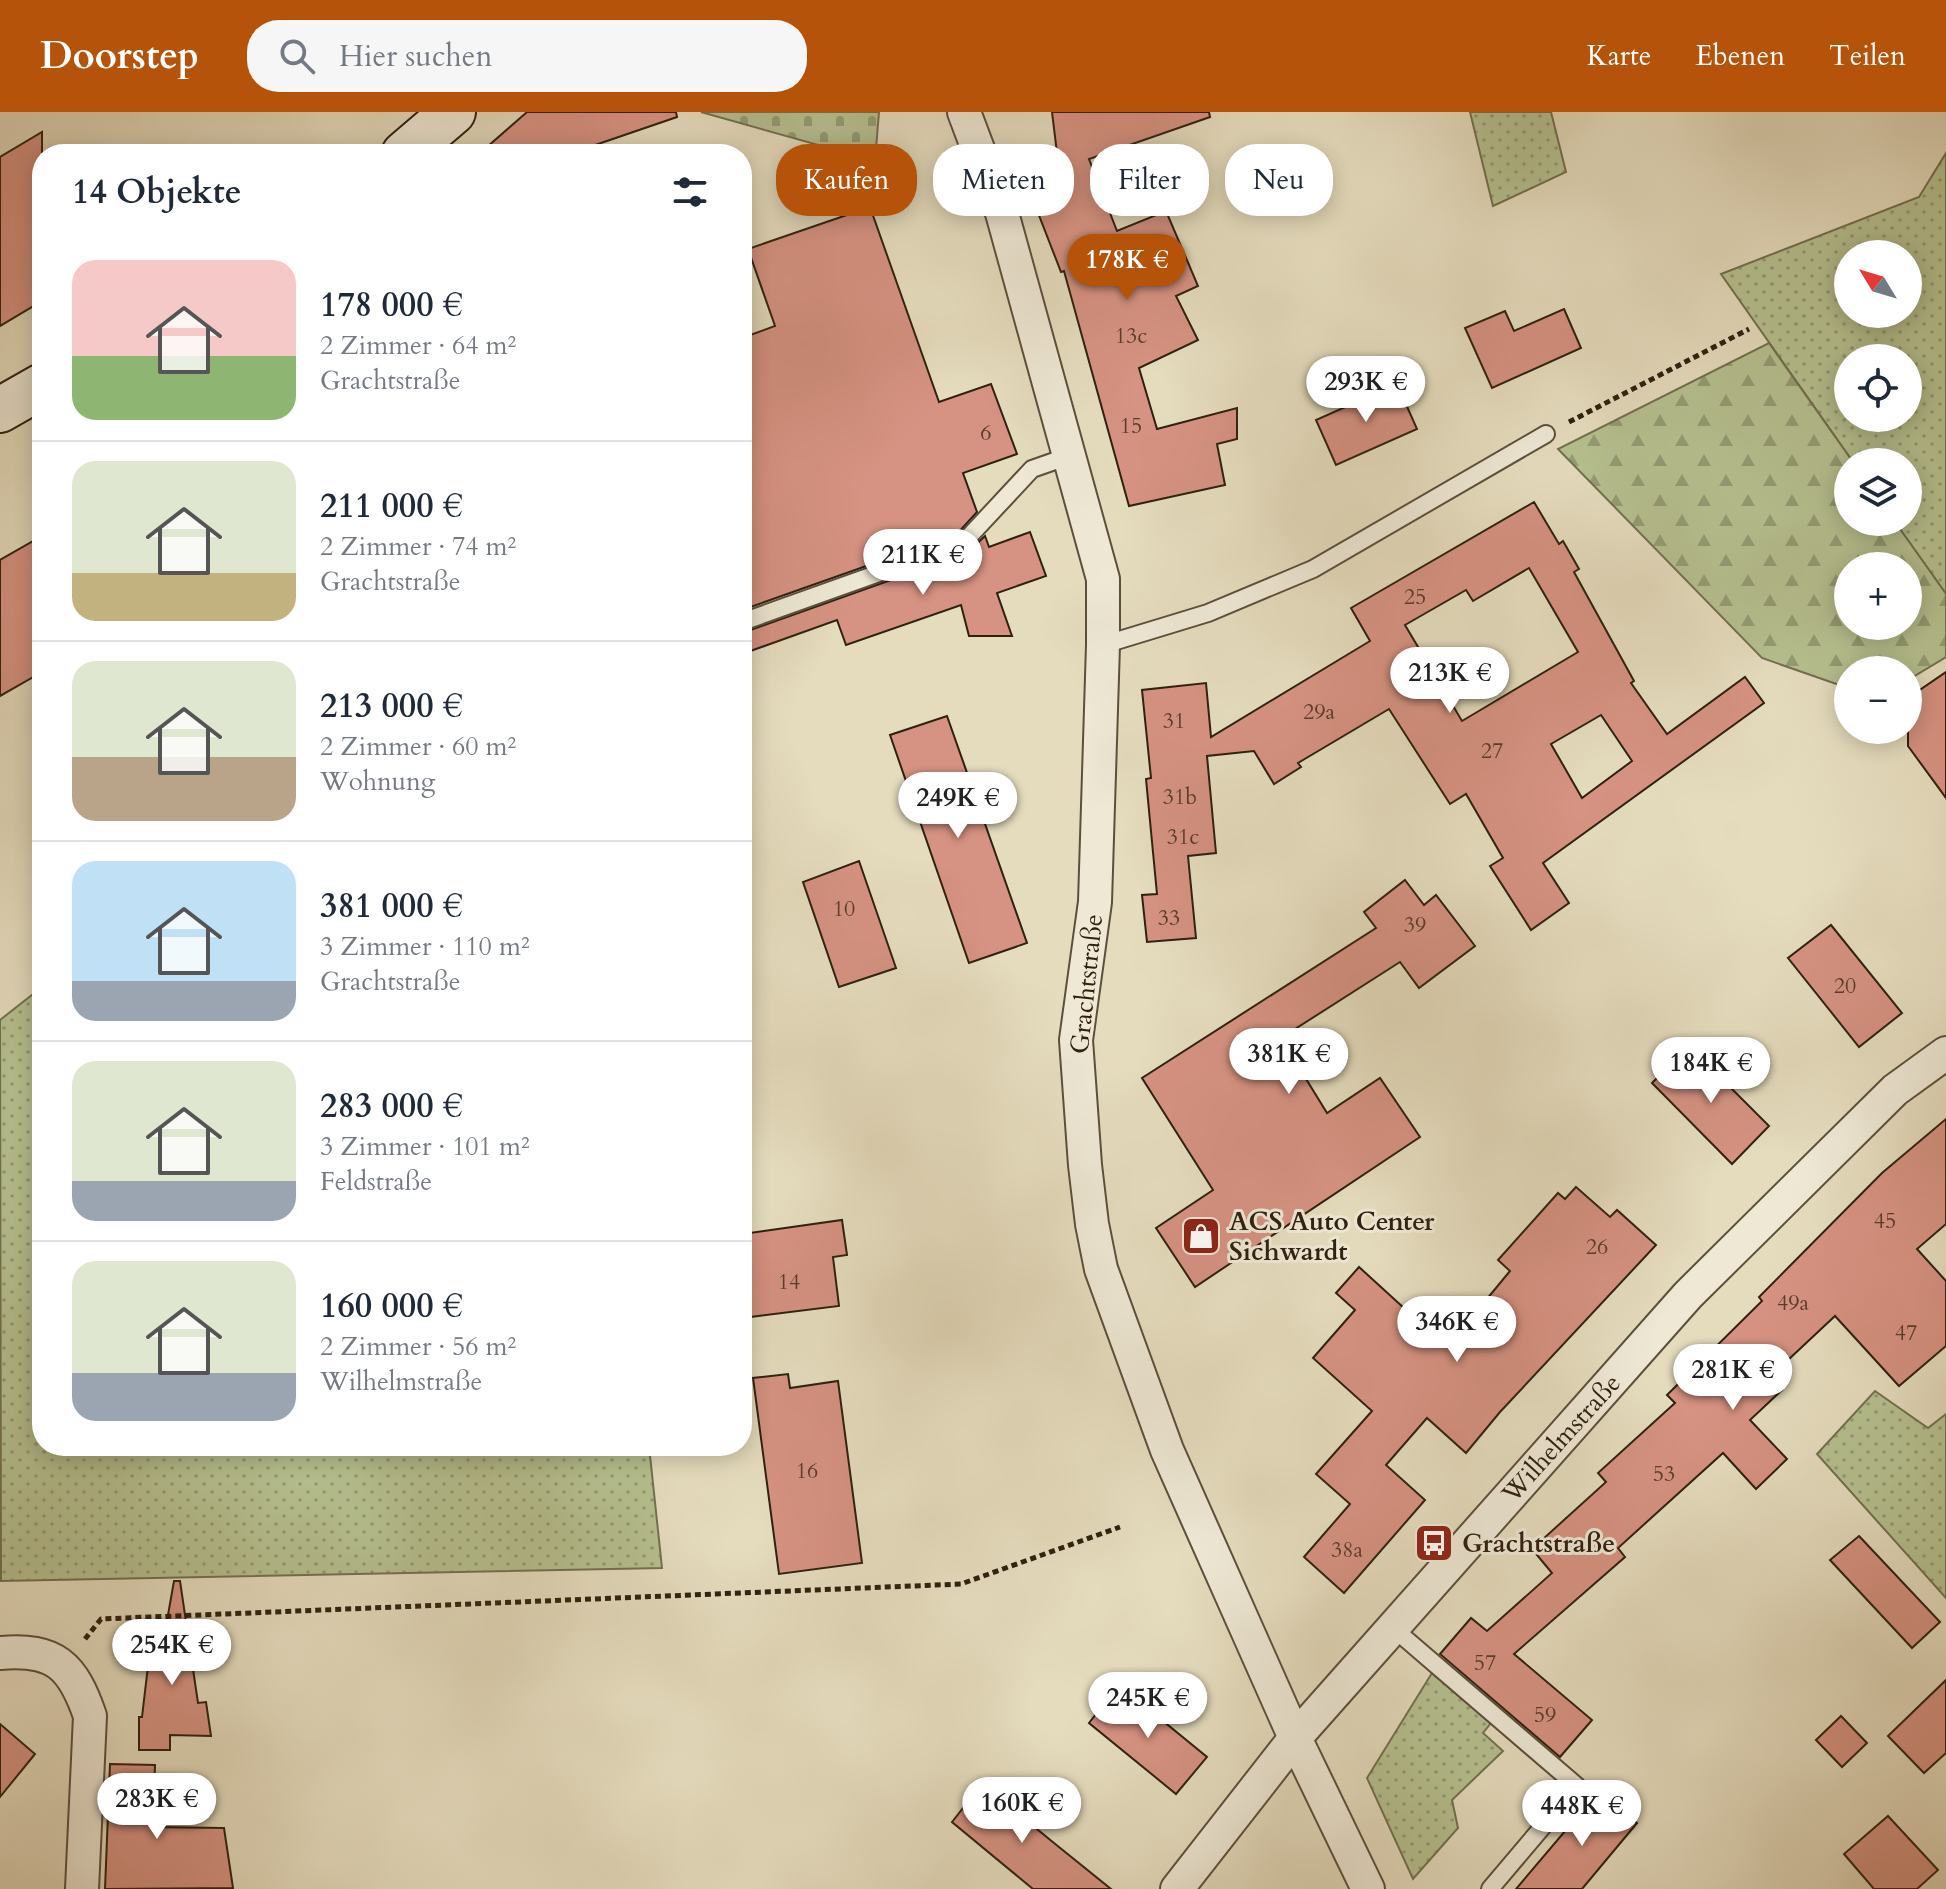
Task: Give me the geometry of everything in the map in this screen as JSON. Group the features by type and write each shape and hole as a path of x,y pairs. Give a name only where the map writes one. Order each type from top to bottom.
{"main road":[{"path":"416,144 453,112"},
{"path":"0,410 32,392"}],"street":[{"name":"Grachtstraße","path":"964,112 1002,213 1103,579 1095,902 1076,1040 1092,1224 1101,1269 1167,1450 1295,1738 1368,1889"},
{"name":"Wilhelmstraße","path":"1177,1889 1295,1738 1688,1295 1895,1090 1946,1053"},
{"path":"0,1653 34,1654 65,1665 81,1689 90,1716 82,1889"}],"lane":[{"path":"1103,645 1208,613 1313,569 1546,434"},
{"path":"752,618 963,543 1032,469 1069,456"},
{"path":"1393,1628 1577,1786 1490,1889"}],"path":[{"path":"1546,434 1749,329"},
{"path":"65,1665 101,1619 961,1584 1120,1527"}],"green space":[{"path":"701,112 879,112 876,144 815,144"},
{"path":"1470,112 1551,112 1566,172 1493,206"},
{"path":"1946,153 1946,594 1922,560 1922,552 1916,552 1905,536 1922,536 1922,448 1843,448 1721,274 1919,197"},
{"path":"1769,343 1843,448 1834,448 1834,536 1905,536 1916,552 1834,552 1834,640 1922,640 1922,560 1946,594 1946,657 1922,672 1922,656 1834,656 1834,683 1762,658 1558,449"},
{"path":"32,995 32,1456 650,1456 662,1568 1,1581 0,1020"},
{"path":"1875,1391 1928,1428 1946,1414 1946,1598 1817,1454"},
{"path":"1432,1673 1491,1723 1483,1733 1503,1751 1452,1800 1458,1828 1413,1879 1367,1778"}],"building":[{"path":"527,112 676,112 677,117 598,144 490,144"},
{"path":"1052,112 1209,112 1210,117 1132,144 1090,144 1090,216 1111,216 1117,231 1154,216 1168,216 1198,286 1176,296 1198,340 1139,368 1157,429 1237,408 1237,439 1217,444 1225,485 1129,506 1064,271 1061,272 1039,216 1074,216 1074,144 1056,144"},
{"path":"42,132 42,144 32,144 32,307 0,326 0,157"},
{"path":"844,216 873,216 939,402 991,384 1017,454 963,473 977,512 957,534 752,606 752,334 775,326 752,260 752,248"},
{"path":"1564,309 1581,348 1492,388 1465,328 1505,311 1514,331"},
{"path":"1397,384 1417,429 1336,465 1316,420"},
{"path":"1534,502 1559,544 1563,541 1579,569 1574,572 1634,681 1631,683 1667,734 1745,677 1764,703 1543,863 1569,903 1531,930 1490,866 1503,858 1466,794 1450,804 1389,709 1298,763 1301,767 1274,784 1254,751 1207,756 1216,853 1188,856 1196,938 1147,942 1142,895 1157,894 1146,779 1151,778 1142,690 1206,683 1211,737 1370,641 1351,608","holes":["1529,568 1578,652 1462,721 1405,625 1466,590 1473,601","1601,715 1632,761 1582,798 1551,744"]},
{"path":"1030,532 1046,576 997,593 1012,636 969,636 961,605 846,645 837,620 752,650 752,629 967,553 985,536 989,547"},
{"path":"32,542 32,678 0,696 0,560"},
{"path":"1946,672 1946,798 1908,746 1922,744 1922,688"},
{"path":"947,716 1027,943 969,963 890,735"},
{"path":"859,861 896,968 839,987 803,882"},
{"path":"1405,880 1424,905 1436,895 1475,946 1419,988 1400,962 1281,1038 1327,1113 1380,1078 1420,1137 1195,1287 1156,1228 1213,1190 1142,1078 1376,928 1364,912"},
{"path":"1831,925 1902,1013 1859,1047 1788,958"},
{"path":"1689,1046 1769,1126 1732,1164 1652,1083"},
{"path":"1946,1119 1946,1224 1917,1249 1946,1281 1946,1346 1899,1386 1835,1316 1770,1377 1782,1390 1750,1420 1787,1459 1756,1489 1723,1453 1618,1548 1625,1557 1514,1654 1592,1720 1560,1757 1440,1654 1471,1618 1487,1631 1552,1573 1532,1549 1606,1482 1598,1473 1675,1403 1667,1395 1762,1301 1759,1297 1882,1173"},
{"path":"1576,1187 1610,1217 1617,1210 1656,1245 1500,1412 1466,1453 1427,1418 1386,1465 1425,1500 1344,1593 1304,1557 1350,1504 1316,1474 1372,1411 1313,1358 1355,1310 1336,1293 1359,1267 1427,1329 1439,1316 1458,1334 1510,1271 1498,1260 1558,1193 1565,1199"},
{"path":"842,1220 847,1255 833,1257 839,1306 752,1317 752,1233"},
{"path":"788,1374 790,1388 838,1381 862,1563 779,1574 753,1378"},
{"path":"1859,1536 1940,1622 1912,1648 1830,1560"},
{"path":"174,1581 180,1581 198,1703 206,1702 211,1736 170,1735 170,1750 139,1750 139,1717 142,1717 150,1649 162,1649"},
{"path":"1946,1680 1946,1753 1924,1773 1888,1736"},
{"path":"1119,1685 1207,1757 1176,1794 1089,1723"},
{"path":"1841,1716 1867,1743 1842,1767 1816,1740"},
{"path":"0,1724 35,1754 0,1797"},
{"path":"110,1764 155,1765 153,1827 224,1828 233,1888 105,1889"},
{"path":"982,1784 1111,1889 1033,1889 952,1822"},
{"path":"1599,1791 1637,1823 1582,1889 1516,1889"},
{"path":"1888,1816 1938,1870 1917,1889 1874,1889 1844,1854"}],"place":[{"name":"ACS Auto Center Sichwardt","path":"1201,1236"},
{"name":"Grachtstraße","path":"1434,1543"}]}
